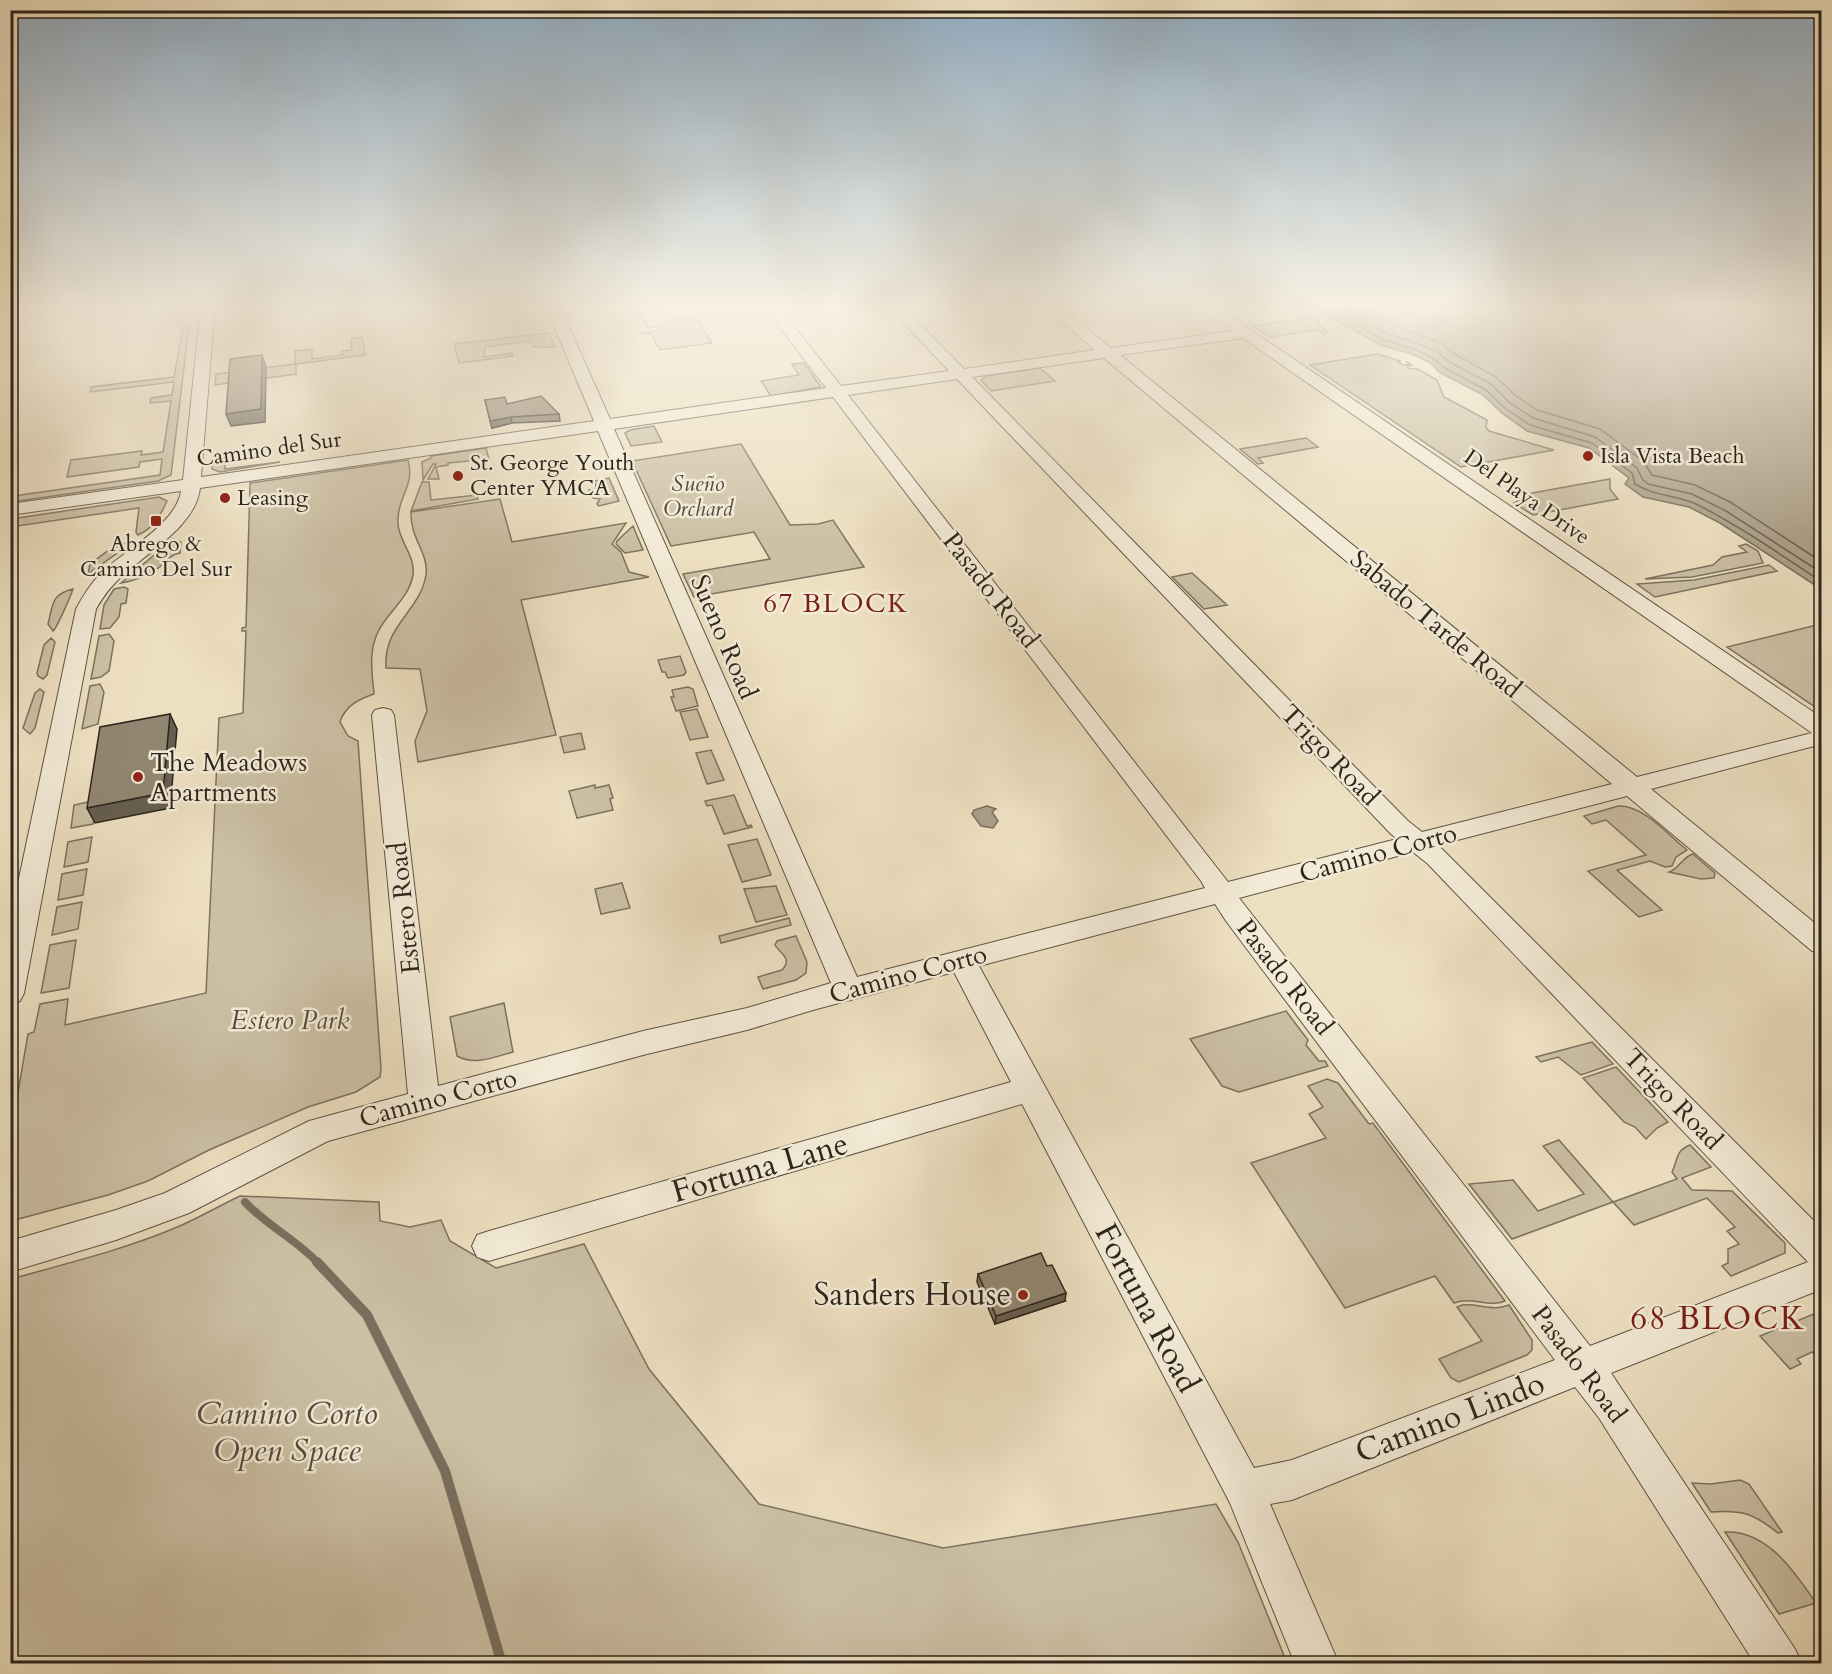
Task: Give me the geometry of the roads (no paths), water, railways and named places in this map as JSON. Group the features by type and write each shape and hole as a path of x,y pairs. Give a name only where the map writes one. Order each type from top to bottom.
{"street":[{"path":"10,993 86,609 101,585 173,524 184,510 190,495 201,383"},
{"name":"Sueno Road","path":"585,383 848,990"},
{"name":"Pasado Road","path":"830,383 1041,655 1612,1405 1780,1664"},
{"name":"Camino del Sur","path":"10,510 898,383"},
{"name":"Trigo Road","path":"970,383 1386,813 1437,858 1821,1253"},
{"name":"Sabado Tarde Road","path":"1144,383 1821,944"},
{"name":"Del Playa Drive","path":"1319,383 1821,729"},
{"name":"Estero Road","path":"383,716 424,1101"},
{"name":"Camino Corto","path":"10,1257 116,1225 177,1203 320,1130 643,1043 747,1019 962,960 1821,737"},
{"name":"Fortuna Road","path":"962,960 1244,1490 1317,1664"},
{"name":"Fortuna Lane","path":"489,1246 1031,1089"},
{"name":"Camino Lindo","path":"1244,1490 1292,1480 1821,1273"}],"water":[{"path":"1460,383 1821,383 1821,589 1720,523 1689,507 1643,497 1625,484 1629,478 1589,448 1527,431 1502,413 1483,395"},
{"path":"987,806 996,809 992,812 998,821 993,828 981,826 972,814 974,810"}],"waterway":[{"path":"245,1202 317,1262"},
{"path":"317,1262 367,1315 445,1471 502,1664"}],"place":[{"name":"Isla Vista Beach","path":"1588,456"},
{"name":"St. George Youth Center YMCA","path":"458,476"},
{"name":"Leasing","path":"225,498"},
{"name":"Abrego & Camino Del Sur","path":"156,521"},
{"name":"The Meadows Apartments","path":"138,777"},
{"name":"Sanders House","path":"1023,1295"}],"district":[{"name":"67 BLOCK","path":"836,603"},
{"name":"68 BLOCK","path":"1718,1318"}],"park label":[{"name":"Sueño Orchard","path":"698,496"},
{"name":"Estero Park","path":"290,1020"},
{"name":"Camino Corto Open Space","path":"287,1432"}]}
